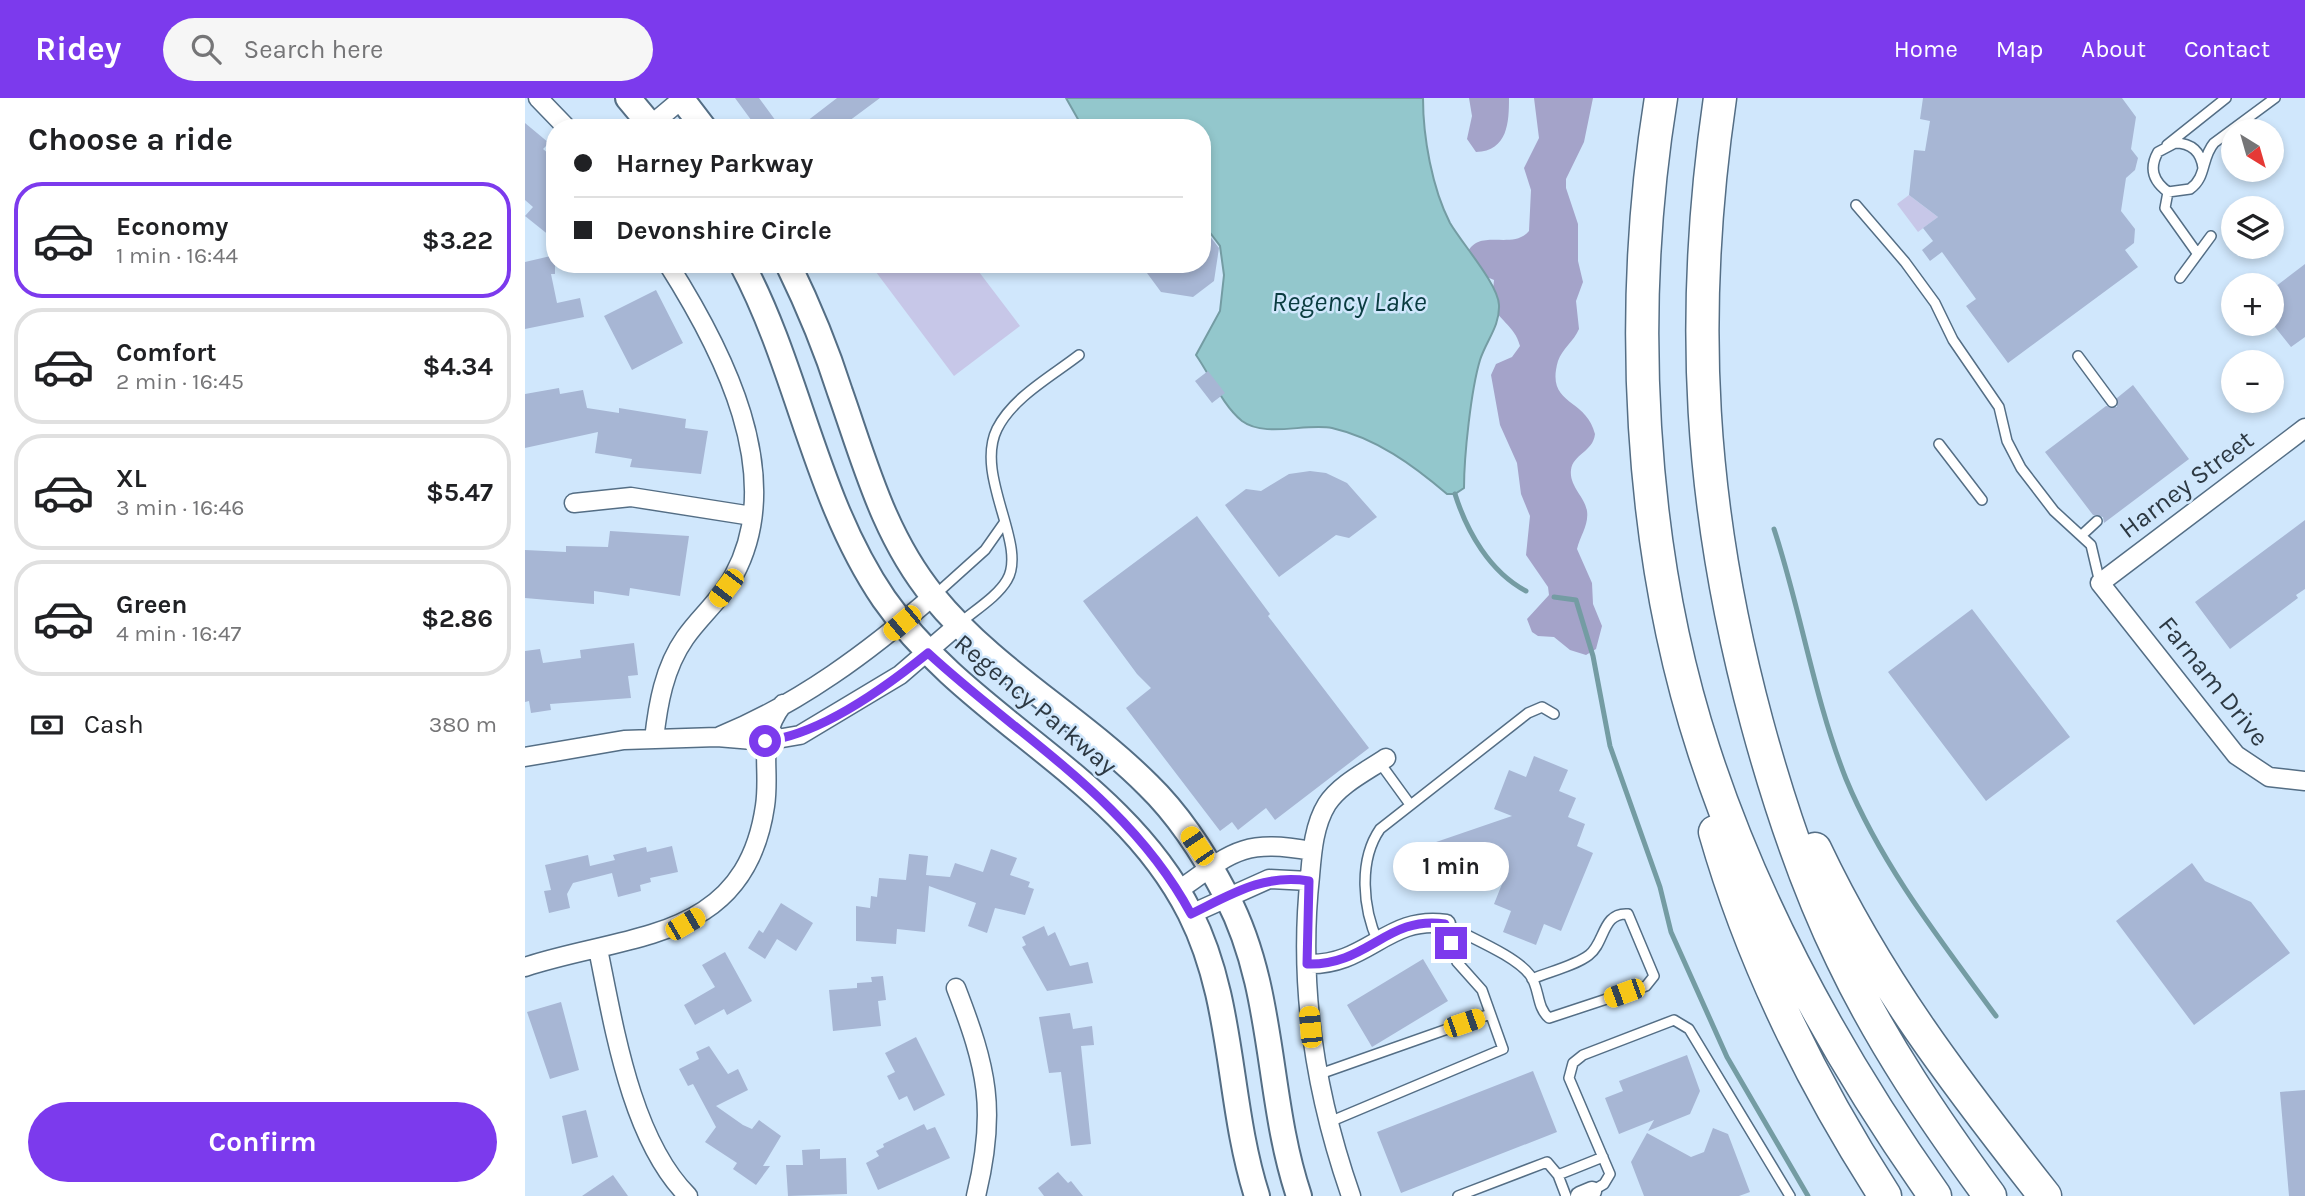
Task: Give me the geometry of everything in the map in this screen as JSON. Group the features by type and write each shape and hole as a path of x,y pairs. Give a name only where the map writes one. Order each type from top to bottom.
{"highway":[{"path":"1661,98 1644,249 1642,376 1655,520 1707,804 1749,936 1816,1079 1885,1196"},
{"path":"1720,98 1709,178 1702,267 1702,394 1713,519 1744,676 1783,814 1814,897 1842,959 1908,1076 1990,1196"},
{"path":"1744,676 1812,842 1862,939 1937,1057 2045,1196"},
{"path":"1687,693 1727,813 1794,964 1854,1075 1935,1196"}],"main road":[{"path":"628,98 646,119"},
{"path":"682,98 697,119"},
{"name":"Regency Parkway","path":"747,273 776,336 844,525 869,575 902,623 928,653 1103,799 1145,844 1191,914 1213,968 1223,1007 1241,1133 1257,1196"},
{"name":"Regency Parkway","path":"792,273 836,380 884,516 905,558 958,625 1008,671 1150,787 1183,825 1210,867 1246,942 1260,989 1282,1137 1299,1196"}],"street":[{"path":"538,98 559,119"},
{"path":"660,119 682,98"},
{"path":"654,740 671,664 685,636 734,576 752,516 751,458 738,406 706,330 673,273"},
{"name":"Harney Street","path":"2100,583 2305,428"},
{"path":"574,503 631,497 752,516"},
{"name":"Farnam Drive","path":"2100,583 2236,755 2269,777 2305,781"},
{"path":"717,737 783,704 859,657 933,596"},
{"path":"767,780 777,758 800,735 884,686 928,653 958,625"},
{"path":"525,967 685,924 726,893 741,873 755,845 765,807 765,741 769,726 783,704"},
{"path":"525,757 566,748 654,740 717,737 765,741 800,735"},
{"path":"717,737 745,751 767,780"},
{"path":"1351,1196 1327,1123 1317,1075 1308,1007 1309,881 1318,826 1329,801 1383,760"},
{"path":"1178,891 1210,867 1239,851 1259,845 1313,851"},
{"path":"1191,914 1269,879 1309,881"},
{"path":"1307,964 1339,962 1415,923 1445,924"},
{"path":"598,949 643,1125 658,1157 688,1196"},
{"path":"956,988 975,1037 987,1079 989,1125 976,1196"}],"lane":[{"path":"2226,98 2156,155 2153,169 2159,185 2168,192 2190,190 2199,182 2207,153 2214,143 2275,98"},
{"path":"2166,146 2182,143 2193,147 2201,156 2203,168"},
{"path":"2168,192 2165,208 2197,253"},
{"path":"1856,205 1905,262 1935,303 1954,340 1999,407 2007,440 2021,468 2054,511 2083,534 2096,555 2100,583"},
{"path":"2181,278 2211,236"},
{"path":"958,625 1008,577 1011,558 991,465 994,436 1017,403 1079,355"},
{"path":"2078,356 2112,402"},
{"path":"1939,444 1983,500"},
{"path":"2083,534 2097,522"},
{"path":"933,596 975,561 1004,523"},
{"path":"1378,942 1366,911 1365,888 1372,844 1380,829 1409,803 1528,713 1542,708 1554,715"},
{"path":"1383,760 1409,803"},
{"path":"1445,924 1507,958 1532,979 1542,1012 1549,1018 1646,986 1654,976 1628,914 1621,913 1609,920 1589,955 1532,979"},
{"path":"1327,1123 1500,1052 1503,1046 1482,990 1457,962 1445,924"},
{"path":"1317,1075 1490,1014"},
{"path":"1586,1194 1609,1179 1603,1157 1569,1078 1573,1063 1583,1055 1674,1020 1689,1028 1790,1196"},
{"path":"1558,1175 1603,1157"},
{"path":"1458,1196 1547,1162 1558,1175 1566,1196"}],"shaded area":[{"path":"1469,98 1509,98 1507,125 1501,141 1495,147 1476,152 1467,139 1472,116"},
{"path":"1534,98 1593,98 1584,142 1566,179 1566,188 1578,224 1578,261 1583,282 1576,301 1579,329 1560,357 1555,376 1562,394 1584,413 1595,434 1591,445 1575,460 1571,470 1572,481 1587,511 1586,526 1577,549 1592,583 1593,604 1602,626 1596,649 1586,655 1570,650 1554,637 1538,636 1532,632 1527,619 1549,595 1548,587 1526,555 1530,516 1521,494 1517,463 1500,425 1491,375 1496,364 1512,357 1520,346 1514,333 1494,309 1491,298 1494,280 1482,275 1467,254 1472,246 1479,242 1514,239 1529,231 1531,190 1524,168 1539,138"},
{"path":"1909,195 1938,217 1918,232 1897,204"},
{"path":"877,273 980,273 1020,326 954,376"}],"water":[{"name":"Regency Lake","path":"1066,98 1423,98 1430,162 1438,194 1450,223 1493,286 1499,305 1495,327 1480,360 1474,388 1464,488 1455,494 1447,494 1393,454 1364,438 1321,427 1262,429 1251,426 1235,415 1196,355 1220,311 1224,275 1220,246 1211,234 1211,119 1078,119"}],"building":[{"path":"735,98 759,98 774,119 750,119"},
{"path":"837,98 880,98 852,119 810,119"},
{"path":"1923,98 2122,98 2136,117 2131,149 2138,158 2135,170 2126,178 2121,211 2135,229 2134,243 2125,250 2138,267 2008,363 1966,306 1976,299 1942,252 1930,261 1922,250 1933,241 1923,228 1938,217 1909,195 1914,150 1925,151 1930,121 1920,119"},
{"path":"525,123 546,140 543,149 546,152 546,233 525,216 533,207 525,200"},
{"path":"1211,238 1219,248 1214,281 1193,297 1161,292 1147,273 1211,273"},
{"path":"546,257 546,273 555,273 551,274 557,303 580,298 584,317 525,329 525,262"},
{"path":"2305,264 2305,337 2291,347 2282,336 2284,280"},
{"path":"656,290 683,343 632,370 604,316"},
{"path":"1208,371 1225,393 1212,403 1195,381"},
{"path":"2133,385 2189,459 2104,523 2103,517 2093,515 2045,452 2106,406 2117,407 2117,398"},
{"path":"559,388 560,394 583,390 587,408 619,413 619,408 686,419 685,428 708,431 701,474 630,467 632,459 595,453 598,432 525,448 525,394"},
{"path":"1310,471 1326,473 1347,483 1377,517 1349,538 1336,535 1279,577 1225,505 1246,489 1261,491 1289,474"},
{"path":"1197,516 1270,614 1268,616 1369,748 1275,820 1266,808 1238,830 1232,822 1220,831 1126,708 1151,688 1137,674 1083,601"},
{"path":"2305,520 2305,589 2296,595 2298,598 2230,649 2195,602"},
{"path":"610,531 689,536 680,596 630,588 629,596 594,591 594,604 525,598 525,550 566,552 566,546 608,547"},
{"path":"1972,609 2070,737 1986,801 1888,672"},
{"path":"634,643 638,675 628,676 631,698 550,704 551,710 531,713 529,701 525,702 525,651 540,649 543,663 581,658 580,650"},
{"path":"1534,756 1568,770 1559,791 1576,798 1568,817 1585,824 1577,846 1593,853 1561,931 1544,924 1536,945 1503,932 1511,911 1494,904 1502,884 1485,877 1493,857 1477,850 1411,873 1404,853 1512,816 1494,809 1509,770 1526,777"},
{"path":"672,846 678,872 650,878 651,882 640,885 641,891 618,897 612,873 573,883 567,894 570,908 549,913 544,891 551,890 545,865 588,855 590,866 615,860 613,855 646,847 647,852"},
{"path":"991,849 1017,858 1010,875 1030,882 1028,887 1034,889 1025,915 995,908 987,933 968,926 976,903 929,886 925,932 897,929 896,944 856,941 856,906 870,908 871,896 877,897 879,878 906,880 909,854 928,856 926,875 950,877 955,863 983,872"},
{"path":"2192,863 2205,881 2251,902 2290,953 2194,1025 2116,921"},
{"path":"781,903 813,923 796,951 777,939 765,959 748,948 759,930 763,933"},
{"path":"1044,926 1048,936 1055,932 1070,966 1088,962 1093,983 1047,991 1022,947 1026,945 1022,937"},
{"path":"725,952 752,1001 727,1015 724,1009 695,1025 684,1005 715,987 702,965"},
{"path":"1423,959 1448,1001 1372,1047 1347,1005"},
{"path":"883,976 886,1000 878,1001 881,1026 833,1031 829,990 857,988 857,983 872,982 871,977"},
{"path":"561,1002 579,1070 550,1079 527,1012"},
{"path":"1070,1013 1073,1029 1092,1026 1094,1045 1081,1046 1091,1144 1071,1146 1061,1072 1049,1073 1039,1017"},
{"path":"916,1037 945,1095 914,1111 907,1096 899,1100 887,1076 895,1072 885,1053"},
{"path":"709,1046 728,1074 738,1069 748,1090 716,1106 743,1125 752,1129 759,1120 781,1136 763,1166 770,1166 756,1185 733,1169 737,1163 705,1142 716,1127 693,1084 688,1086 679,1069 699,1059 696,1052"},
{"path":"1687,1055 1700,1091 1690,1114 1648,1131 1654,1120 1619,1134 1605,1098 1623,1091 1619,1081"},
{"path":"1533,1071 1557,1132 1401,1193 1377,1132"},
{"path":"2305,1090 2305,1196 2289,1196 2280,1092"},
{"path":"586,1110 598,1157 572,1164 562,1116"},
{"path":"924,1124 927,1130 935,1127 950,1158 878,1190 866,1163 879,1156 876,1151 884,1147 883,1144"},
{"path":"1713,1128 1728,1134 1750,1192 1739,1196 1644,1196 1631,1162 1647,1133 1691,1157 1704,1152"},
{"path":"820,1149 820,1159 846,1158 847,1194 788,1196 786,1165 803,1165 802,1150"},
{"path":"1058,1172 1068,1183 1071,1181 1083,1196 1044,1196 1038,1188"},
{"path":"613,1175 628,1196 582,1196"}],"waterway":[{"path":"1455,494 1466,523 1482,550 1501,573 1526,591"},
{"path":"1774,529 1816,686 1846,779 1895,872 1954,960 1996,1016"},
{"path":"1554,597 1576,600 1593,656 1610,746 1660,887 1671,932 1727,1057 1808,1196"}],"route":[{"path":"765,741 800,735 884,686 928,653 972,692 1090,786 1156,858 1191,914 1269,879 1291,878 1309,881 1307,964 1343,961 1413,923 1445,924 1451,943"}]}
